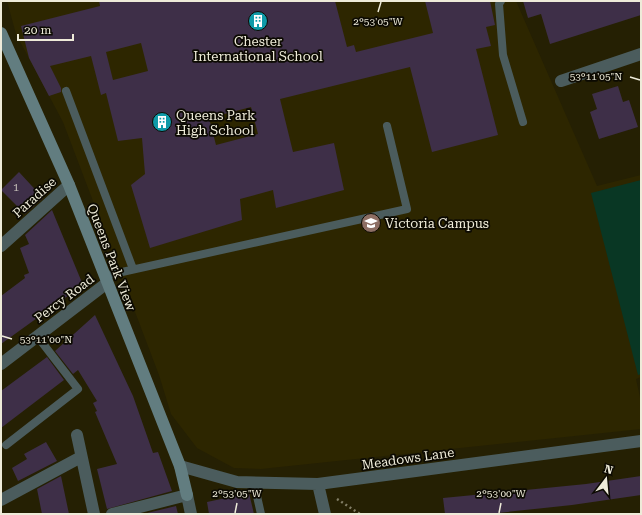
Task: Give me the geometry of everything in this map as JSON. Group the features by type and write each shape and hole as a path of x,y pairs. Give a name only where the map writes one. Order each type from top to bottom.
{"street":[{"name":"Queens Park View","path":"1,33 68,185 180,466 187,495"},
{"path":"561,81 641,54"},
{"name":"Paradise","path":"1,246 68,185"},
{"name":"Percy Road","path":"1,364 105,279"},
{"path":"77,435 94,514"},
{"name":"Meadows Lane","path":"180,466 238,482 318,486 641,441"},
{"path":"1,500 81,457"},
{"path":"318,486 325,514"},
{"path":"112,514 187,495 191,514"}],"lane":[{"path":"501,1 499,4 503,55 523,122"},
{"path":"66,91 133,270"},
{"path":"105,279 133,270 407,209 387,126"},
{"path":"6,445 78,389 37,336"},
{"path":"254,483 261,514"}],"path":[{"path":"318,486 360,514"}],"shaded area":[{"name":"Victoria Campus","path":"7,1 516,1 597,186 641,175 641,377 636,379 641,402 641,429 261,469 234,468 197,448 171,414 159,375 63,122 16,34"}],"green space":[{"path":"641,180 641,374 638,375 591,193"}],"building":[{"name":"Queens Park High School","path":"99,1 335,1 347,47 354,45 356,52 433,33 425,1 490,1 495,25 486,27 491,46 476,49 498,135 432,152 410,67 280,99 293,152 334,143 344,190 276,208 273,190 240,199 242,220 150,248 131,185 145,174 142,138 118,141 106,93 101,95 91,56 50,66 61,88 61,92 49,96 29,58 21,26 100,6","holes":["141,43 148,71 113,80 106,52","251,107 258,134 216,145 209,118"]},
{"path":"523,1 641,1 641,15 550,44 541,14 528,18"},
{"path":"618,86 623,102 629,100 638,127 599,139 590,112 597,109 592,94"},
{"path":"19,172 43,198 25,214 1,190"},
{"path":"52,210 83,285 1,344 1,296 25,278 24,275 29,273 20,248 29,244 25,235"},
{"path":"95,315 133,396 153,453 158,452 172,491 107,509 97,469 117,464 95,412 97,411 93,403 97,401 78,370 73,374 55,351"},
{"path":"47,357 64,380 1,428 1,391"},
{"path":"46,442 57,461 18,481 12,468 27,459 24,454"},
{"path":"61,476 69,514 42,514 37,489"},
{"path":"641,476 641,495 572,505 488,514 445,514 443,498 586,484"},
{"path":"249,493 254,514 209,514 207,502"},
{"path":"176,506 178,514 143,514"}],"place":[{"name":"Chester International School","path":"258,21"},
{"name":"Queens Park High School","path":"162,122"},
{"name":"Victoria Campus","path":"371,223"}]}
